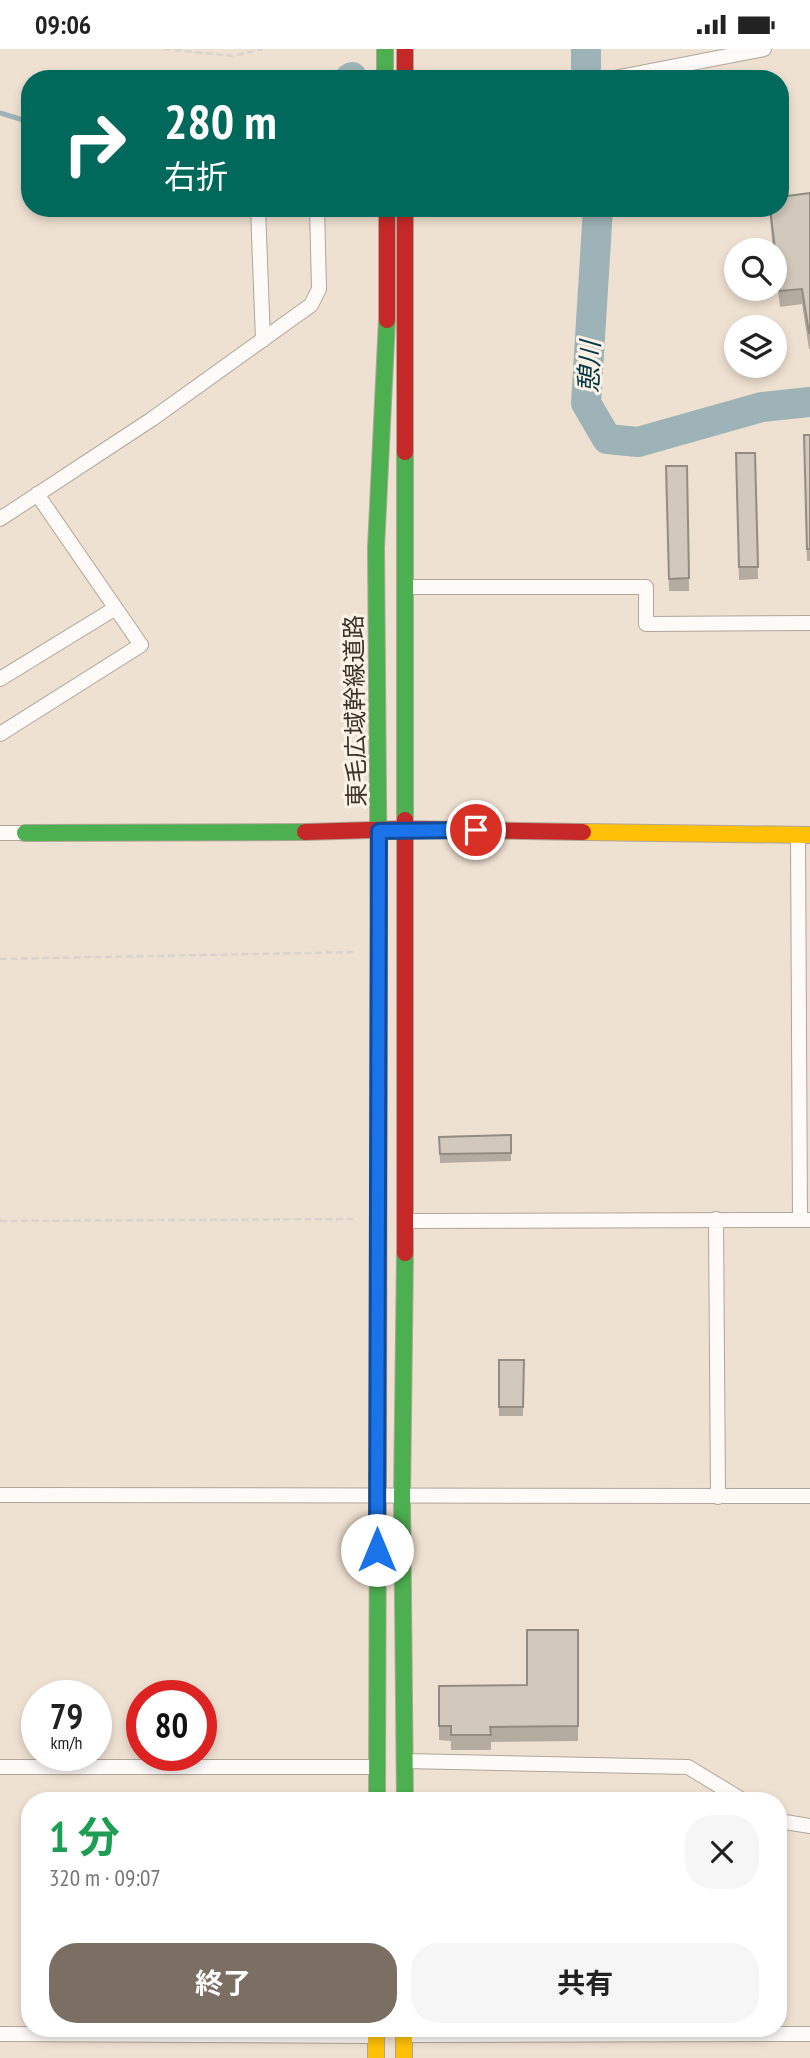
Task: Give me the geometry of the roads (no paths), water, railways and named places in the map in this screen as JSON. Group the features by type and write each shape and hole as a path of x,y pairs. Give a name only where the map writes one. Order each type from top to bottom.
{"main road":[{"path":"384,49 385,70"},
{"path":"405,49 405,70"},
{"name":"東毛広域幹線道路","path":"377,1792 379,831 376,548 379,443 387,362 387,217"},
{"name":"東毛広域幹線道路","path":"405,217 405,1221 402,1498 405,1792"},
{"path":"25,833 243,834 404,829 804,835"},
{"path":"376,2037 376,2058"},
{"path":"404,2037 404,2058"}],"street":[{"path":"656,70 764,49"},
{"path":"258,217 263,340"},
{"path":"0,519 152,418 311,305 318,289 317,217"},
{"path":"0,734 141,645 37,494"},
{"path":"404,587 646,587 646,624 810,623"},
{"path":"0,679 114,609"},
{"path":"0,833 25,833"},
{"path":"405,1221 805,1220 804,835"},
{"path":"716,1219 718,1497"},
{"path":"0,1495 377,1495 402,1498 810,1496"},
{"path":"405,1761 688,1766 730,1792"},
{"path":"0,1767 377,1767"},
{"path":"787,1822 810,1826"},
{"path":"0,2034 21,2034"},
{"path":"787,2034 810,2034"}],"waterway":[{"name":"憩川","path":"586,49 586,70"},
{"name":"憩川","path":"0,113 21,119"},
{"name":"憩川","path":"597,217 586,403 607,439 638,442 762,407 810,402"}]}
